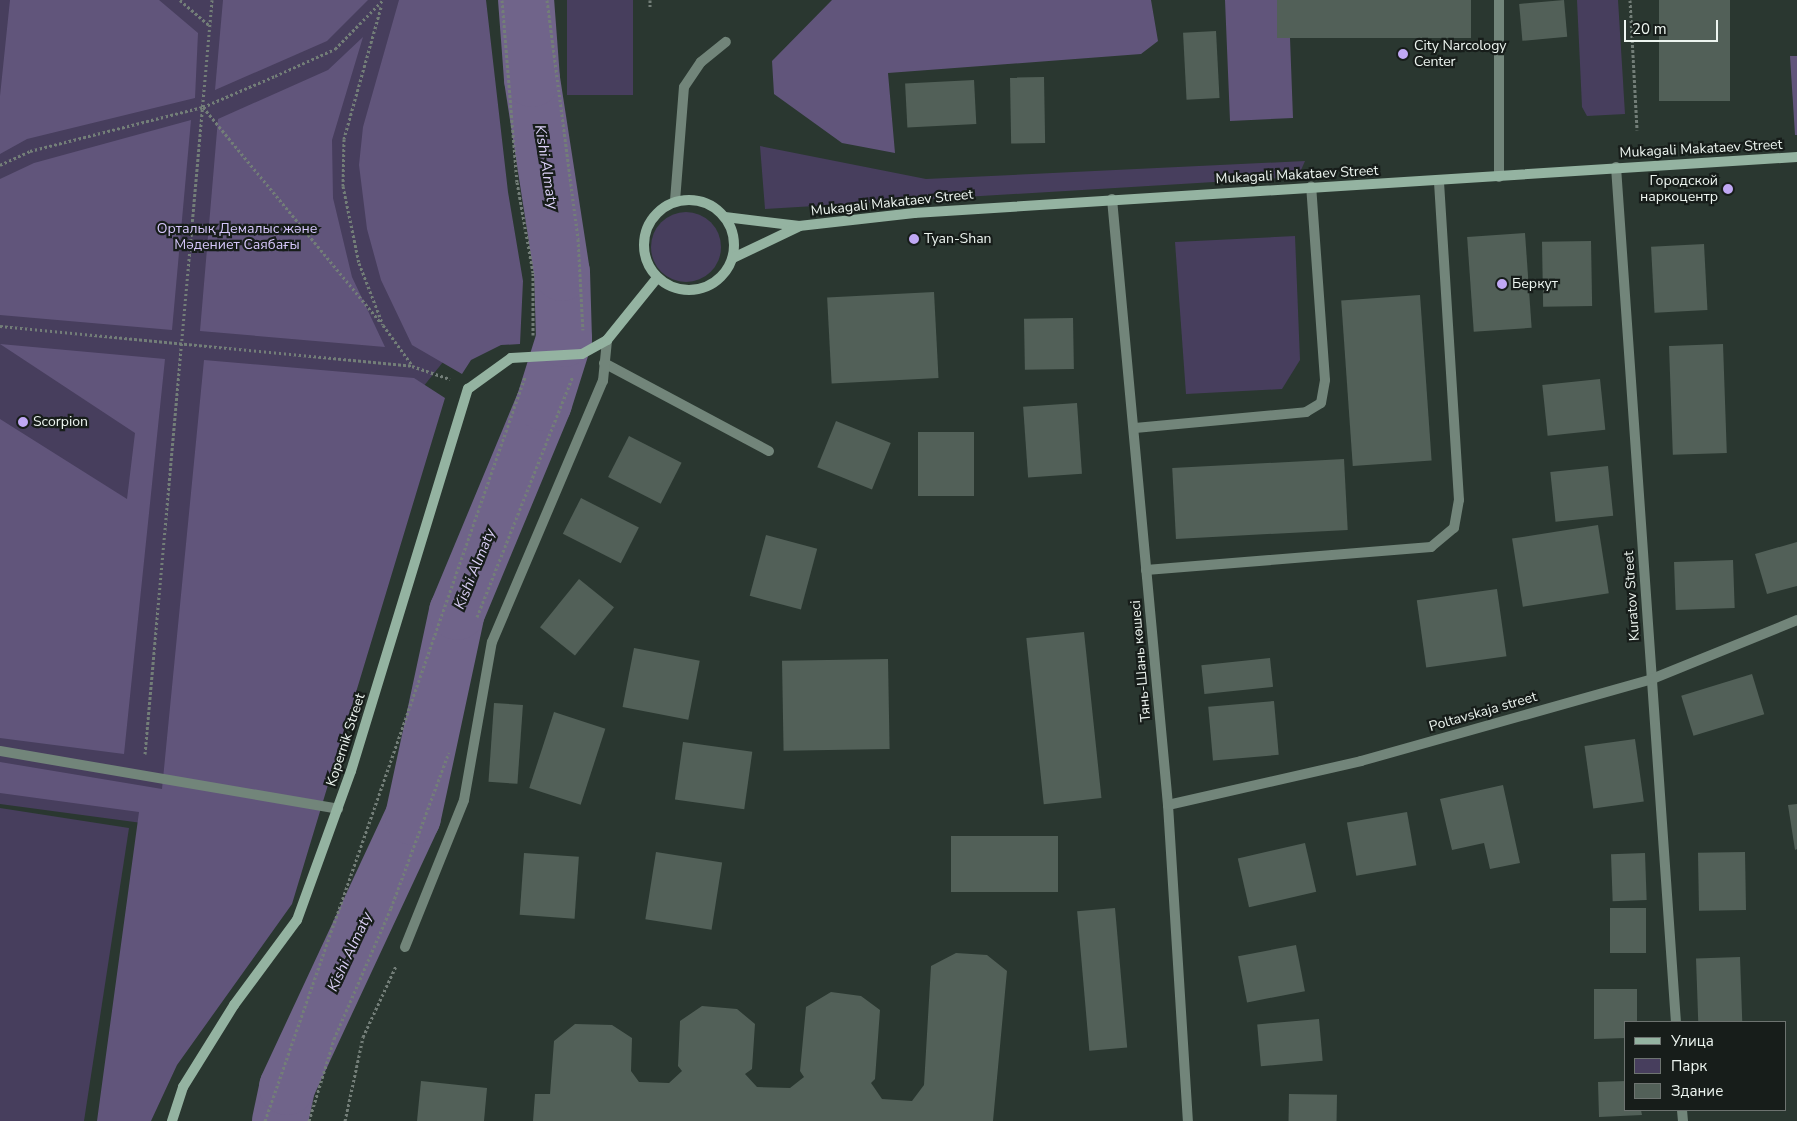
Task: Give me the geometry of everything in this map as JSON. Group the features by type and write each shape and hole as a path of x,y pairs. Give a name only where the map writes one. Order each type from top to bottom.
{"street":[{"path":"1499,0 1499,177"},
{"path":"675,201 684,87 701,62 726,42"},
{"name":"Mukagali Makataev Street","path":"725,217 798,226 914,213 1112,199 1499,177 1616,167 1797,157"},
{"name":"Kuratov Street","path":"1616,167 1676,1021"},
{"path":"1146,570 1431,547 1454,528 1460,500 1439,180"},
{"path":"1135,428 1306,412 1322,403 1325,380 1311,187"},
{"name":"Тянь-Шань көшесі","path":"1112,199 1135,428 1168,805 1188,1121"},
{"path":"693,200 711,205 725,217 734,237 732,258 710,286 692,290 674,288 657,278 646,262 642,244 647,225 658,210 675,201 693,200"},
{"name":"Mukagali Makataev Street","path":"732,258 798,226"},
{"path":"468,389 511,358 580,354 607,340 657,278"},
{"path":"405,947 464,800 492,642 603,381 607,340"},
{"path":"604,363 769,450"},
{"name":"Kopernik Street","path":"172,1121 183,1087 234,1004 297,920 338,809 468,389"},
{"name":"Poltavskaja street","path":"1168,805 1361,761 1652,679 1797,620"},
{"path":"0,751 144,773 338,809"}],"path":[{"path":"180,0 210,26"},
{"path":"144,773 212,0"},
{"path":"383,0 344,140 343,186 360,263 383,326"},
{"path":"473,627 580,354 578,239 547,0"},
{"path":"650,0 650,7"},
{"path":"1630,0 1637,130"},
{"path":"0,165 30,151 203,107 335,49 381,6"},
{"path":"203,107 383,326 412,366"},
{"path":"0,326 183,341 412,366 433,370 468,389"},
{"path":"309,1121 334,1039 394,899 450,746"},
{"path":"345,1121 363,1037 405,947"}],"green space":[{"name":"Орталық Демалыс және Мәдениет Саябағы","path":"0,0 485,0 455,347 415,397 276,841 0,804"},
{"path":"10,0 159,0 198,33 195,98 27,139 0,154 0,96"},
{"path":"223,0 368,0 327,41 215,90"},
{"path":"399,0 486,0 508,192 523,281 520,344 501,345 471,360 462,374 412,345 381,280 367,229 359,165 363,127"},
{"path":"567,0 633,0 633,95 567,95"},
{"path":"832,0 1151,0 1158,41 1141,54 888,73 895,153 842,143 774,94 772,61"},
{"path":"1225,0 1277,0 1278,38 1290,38 1293,118 1230,121"},
{"path":"1577,0 1618,0 1625,114 1587,116 1582,107"},
{"path":"363,37 332,140 333,198 352,277 385,347 200,331 218,119 328,70"},
{"path":"1790,56 1797,56 1797,135 1795,135"},
{"path":"191,120 172,330 0,315 0,179 34,163"},
{"path":"760,146 926,179 1305,161 1298,177 765,209"},
{"path":"686,212 705,218 715,228 721,247 715,266 705,276 686,282 667,276 657,266 651,247 657,228 667,218"},
{"path":"1295,236 1300,360 1282,389 1186,394 1175,242"},
{"path":"0,344 165,359 124,754 0,738 0,419 127,499 135,433"},
{"path":"204,360 414,378 445,398 292,904 177,1065 151,1121 97,1121 139,812 0,793 0,762 162,789"},
{"path":"0,808 129,828 84,1121 0,1121"}],"building":[{"path":"1277,0 1471,0 1471,38 1277,38"},
{"path":"1564,0 1567,37 1522,41 1519,4"},
{"path":"1659,0 1730,0 1730,101 1659,101"},
{"path":"1216,31 1220,98 1187,100 1183,33"},
{"path":"1044,77 1045,143 1011,144 1010,78"},
{"path":"974,80 976,124 907,128 905,84"},
{"path":"1525,233 1532,328 1474,332 1467,237"},
{"path":"1591,241 1592,306 1543,307 1542,242"},
{"path":"1704,244 1707,310 1655,313 1651,247"},
{"path":"934,292 939,378 832,383 827,298"},
{"path":"1420,295 1432,461 1353,466 1341,301"},
{"path":"1073,318 1074,369 1025,370 1024,319"},
{"path":"1723,344 1727,453 1673,455 1669,346"},
{"path":"1600,379 1605,430 1548,436 1542,385"},
{"path":"1077,403 1082,474 1028,478 1023,407"},
{"path":"836,421 891,443 872,489 817,467"},
{"path":"918,432 974,432 974,496 918,496"},
{"path":"629,436 682,463 661,504 608,477"},
{"path":"1344,459 1348,530 1176,539 1172,468"},
{"path":"1608,466 1613,516 1556,522 1550,472"},
{"path":"581,498 639,528 621,563 563,534"},
{"path":"1598,525 1609,593 1523,607 1512,539"},
{"path":"766,535 817,549 801,610 750,596"},
{"path":"1797,542 1797,586 1767,594 1755,554"},
{"path":"1733,560 1735,608 1676,610 1674,562"},
{"path":"579,579 614,607 575,656 540,627"},
{"path":"1497,589 1506,656 1426,668 1417,600"},
{"path":"1084,632 1101,798 1044,804 1026,638"},
{"path":"634,648 700,661 688,720 623,707"},
{"path":"1270,658 1273,687 1204,694 1201,665"},
{"path":"888,659 890,749 784,751 782,661"},
{"path":"1752,674 1764,714 1694,736 1681,696"},
{"path":"1274,701 1279,755 1213,761 1208,707"},
{"path":"494,703 523,705 517,784 488,782"},
{"path":"554,712 605,729 581,805 529,788"},
{"path":"1635,739 1644,801 1593,808 1584,746"},
{"path":"683,742 752,752 744,809 675,799"},
{"path":"1503,785 1520,863 1490,869 1484,843 1452,850 1440,799"},
{"path":"1797,804 1797,849 1795,850 1788,805"},
{"path":"1407,812 1416,865 1356,876 1347,823"},
{"path":"951,836 1058,836 1058,892 951,892"},
{"path":"1305,843 1316,892 1249,907 1238,859"},
{"path":"656,852 722,862 712,930 645,919"},
{"path":"1745,852 1746,910 1699,911 1698,853"},
{"path":"524,853 579,857 575,919 520,915"},
{"path":"1645,853 1647,900 1613,901 1611,854"},
{"path":"1115,908 1127,1047 1089,1051 1077,911"},
{"path":"1610,908 1646,908 1646,953 1610,953"},
{"path":"1296,945 1305,991 1247,1002 1238,956"},
{"path":"956,953 987,955 1007,971 993,1121 533,1121 535,1094 550,1094 554,1041 575,1024 612,1025 632,1038 631,1071 639,1082 669,1083 682,1071 678,1066 680,1021 702,1006 737,1009 755,1024 752,1069 745,1074 757,1087 790,1088 804,1077 800,1071 806,1007 831,992 861,996 880,1010 875,1079 871,1083 882,1099 912,1101 924,1085 931,966"},
{"path":"1740,957 1742,1021 1698,1021 1696,959"},
{"path":"1594,989 1637,989 1637,1021 1624,1021 1624,1038 1594,1039"},
{"path":"1319,1019 1323,1061 1261,1066 1257,1024"},
{"path":"421,1081 487,1088 484,1121 417,1121"},
{"path":"1624,1081 1624,1111 1641,1111 1642,1115 1599,1117 1598,1082"},
{"path":"1289,1094 1337,1095 1337,1121 1289,1121"}],"waterway":[{"name":"Kіshі Almaty","path":"280,1121 287,1087 413,817 457,612 544,403 564,339 562,273 532,79 526,0"}],"place":[{"name":"City Narcology Center","path":"1403,54"},
{"name":"Городской наркоцентр","path":"1728,189"},
{"name":"Tyan-Shan","path":"914,239"},
{"name":"Беркут","path":"1502,284"},
{"name":"Scorpion","path":"23,422"}]}
